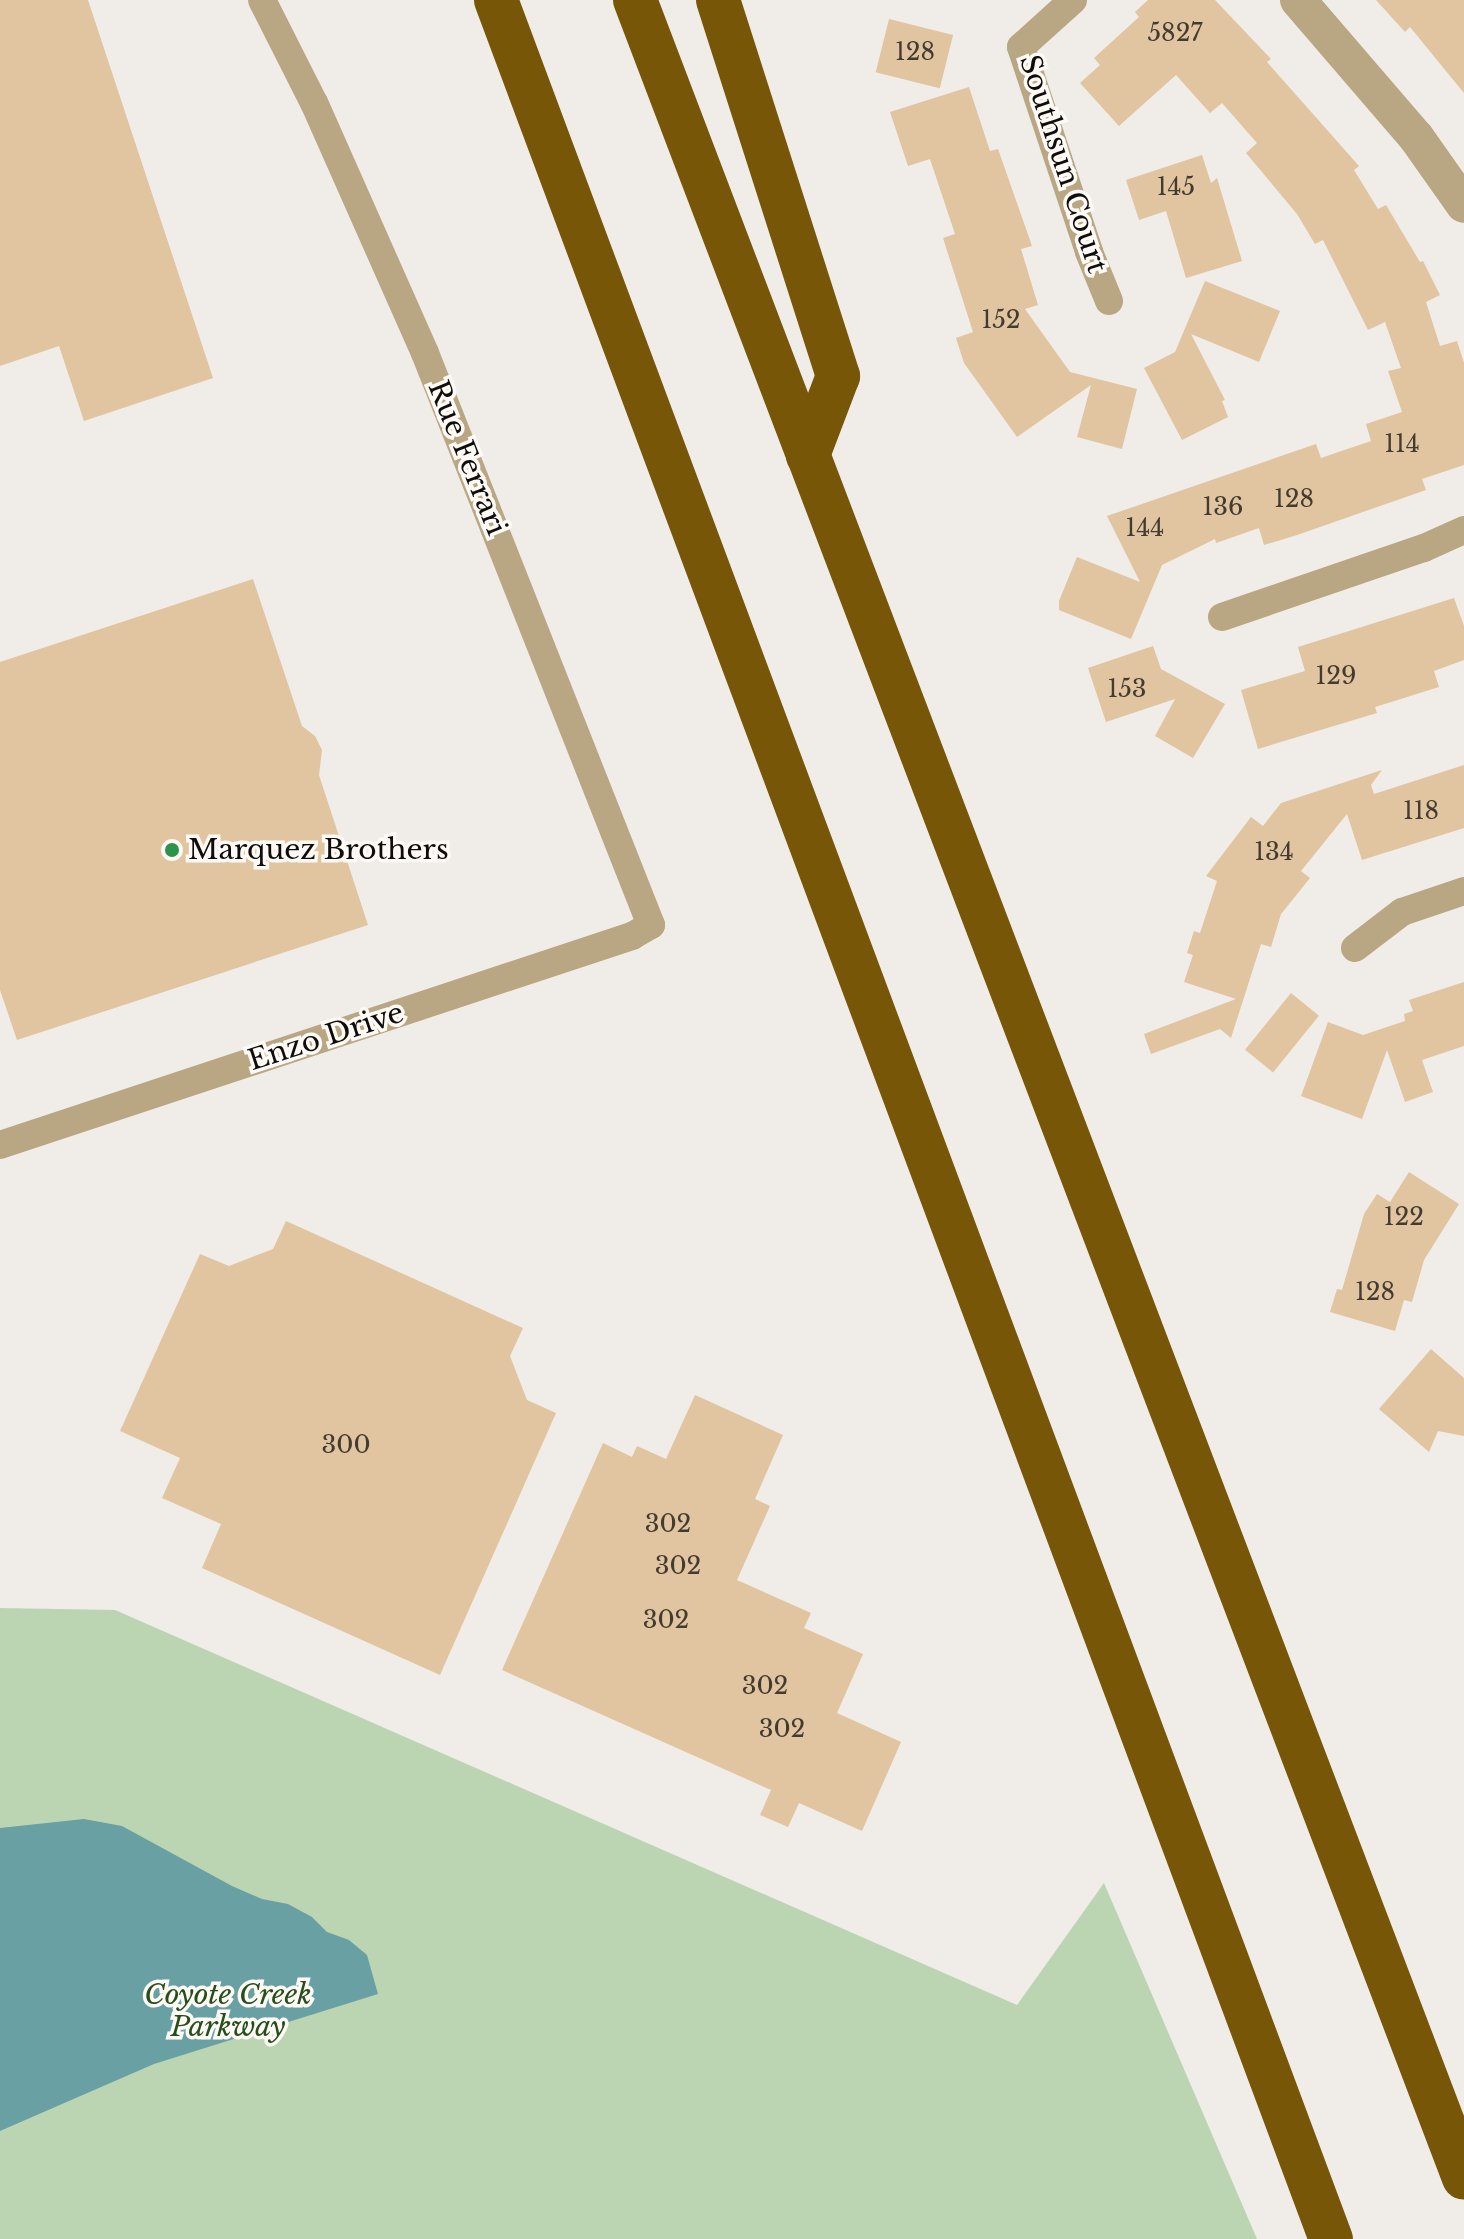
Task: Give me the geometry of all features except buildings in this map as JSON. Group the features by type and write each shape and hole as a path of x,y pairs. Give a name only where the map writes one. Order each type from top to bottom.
{"highway":[{"path":"496,0 1331,2239"},
{"path":"635,0 1464,2178"},
{"path":"718,0 838,376 808,455"}],"street":[{"name":"Rue Ferrari","path":"262,0 314,103 425,353 651,925"},
{"name":"Southsun Court","path":"1073,0 1021,47 1089,252 1109,301"},
{"path":"1298,0 1416,137 1464,205"},
{"path":"1222,617 1424,548 1464,530"},
{"path":"1355,948 1402,912 1464,891"},
{"name":"Enzo Drive","path":"0,1145 632,936 651,925"}],"green space":[{"name":"Coyote Creek Parkway","path":"0,1608 115,1610 1017,2005 1104,1883 1257,2239 0,2239"}],"water":[{"path":"84,1819 122,1826 232,1886 262,1899 288,1904 312,1917 327,1932 349,1940 367,1955 378,1994 154,2064 0,2131 0,1828"}],"place":[{"name":"Marquez Brothers","path":"172,850"}]}
